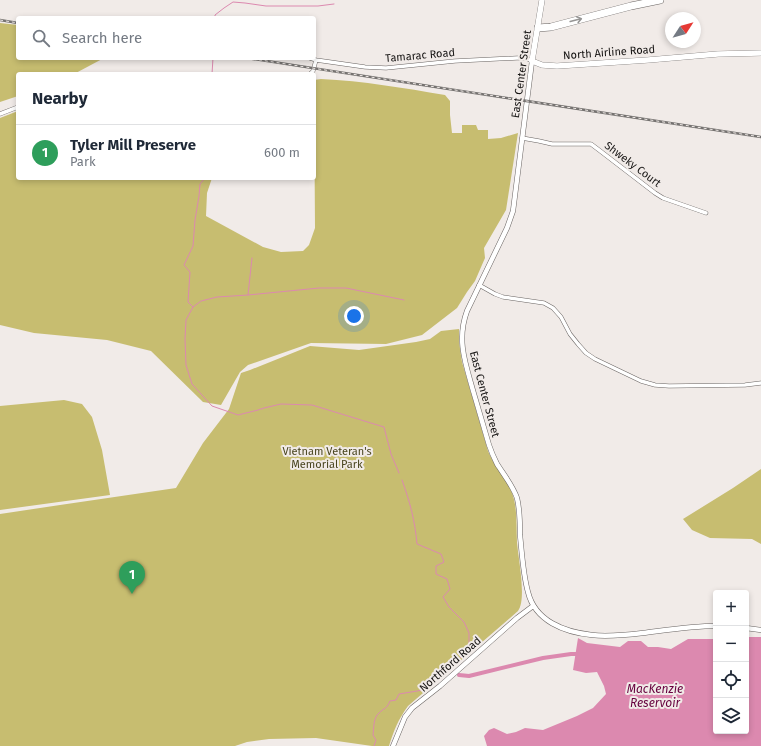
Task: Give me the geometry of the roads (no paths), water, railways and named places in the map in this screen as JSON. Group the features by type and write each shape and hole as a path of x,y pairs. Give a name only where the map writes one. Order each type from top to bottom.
{"highway":[{"path":"538,28 551,27 660,0"}],"main road":[{"name":"East Center Street","path":"532,61 542,0"},
{"name":"North Airline Road","path":"532,61 542,65 561,66 718,54 761,53"}],"street":[{"name":"Tamarac Road","path":"316,60 375,68 512,58 523,58 532,61"},
{"path":"312,72 316,60"},
{"name":"East Center Street","path":"532,61 515,200 510,220 469,305 464,317 462,335 465,361 490,450 514,491 517,499 522,552 528,592 533,606 543,617 554,624 592,635 623,635 713,626"},
{"path":"0,114 16,108"},
{"name":"Shweky Court","path":"522,138 552,144 591,144 663,198 706,213"},
{"path":"479,286 495,294 544,303 553,308 561,317 570,334 586,352 595,359 641,382 669,386 744,385 761,383"},
{"name":"Northford Road","path":"393,746 405,717 412,708 440,686 517,618 533,606"},
{"path":"749,628 761,630"}],"water":[{"name":"MacKenzie Reservoir","path":"749,637 761,637 761,746 487,746 484,736 489,730 494,728 507,734 525,728 543,730 593,708 606,694 597,672 586,673 573,670 578,638 587,643 620,647 628,641 641,641 648,647 671,649 688,639 713,639 713,734 749,734"}],"waterway":[{"path":"215,16 233,2 266,6 318,6 334,4"},
{"path":"212,72 213,60"},
{"path":"203,180 200,184 193,246 184,265 190,272 188,302 193,307 186,320 185,339 186,365 192,384 212,406 238,415 281,404 312,405 384,427 391,454 399,473"},
{"path":"248,295 252,258"},
{"path":"193,307 201,301 217,297 319,288 346,288 404,300"},
{"path":"374,746 376,740 373,735 374,723 377,715 390,701 396,700 399,694 423,690 432,684 469,648 469,633 464,622 449,607 443,597 450,589 447,579 436,574 436,566 444,562 441,554 417,544 412,512 402,480"},
{"path":"459,675 469,676 543,658 576,654"}],"railway":[{"path":"0,20 16,23"},
{"path":"260,60 761,137"}],"place":[{"name":"Tyler Mill Preserve","path":"132,594"}],"park label":[{"name":"Vietnam Veteran's Memorial Park","path":"327,457"}]}
